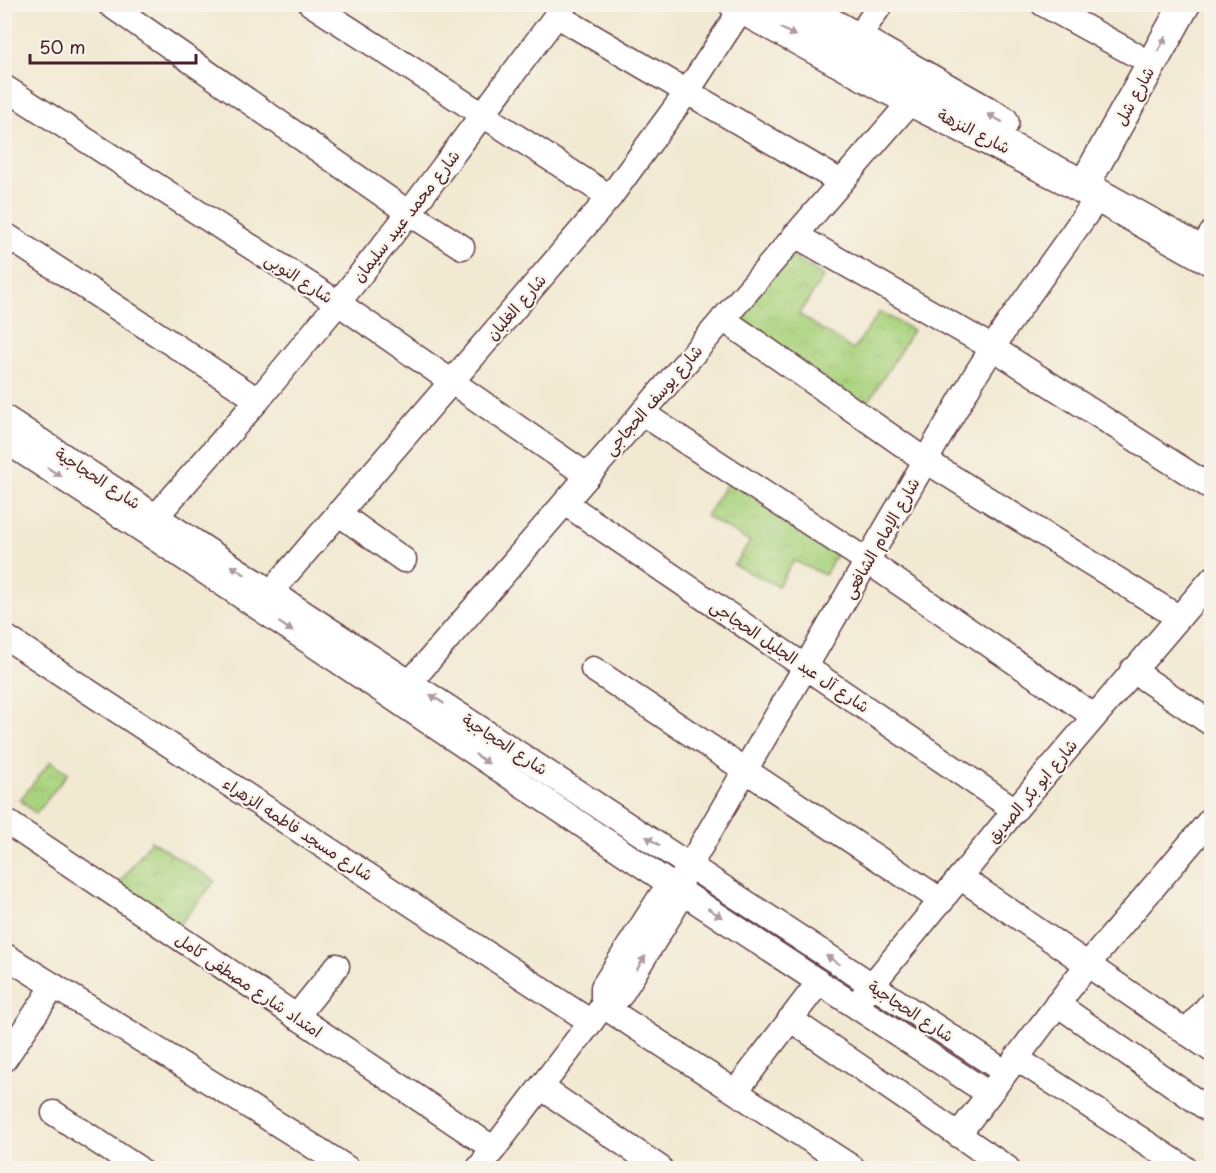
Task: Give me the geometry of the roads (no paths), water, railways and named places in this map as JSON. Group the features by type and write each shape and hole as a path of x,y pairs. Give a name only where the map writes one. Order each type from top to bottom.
{"main road":[{"name":"شارع النزهة","path":"795,4 849,51 912,100 1083,179"},
{"name":"شارع النزهة","path":"739,6 849,51 1083,179 1209,243"}],"street":[{"path":"109,4 409,213 462,246"},
{"path":"311,4 610,197"},
{"path":"849,51 881,4"},
{"path":"1043,4 1134,54"},
{"name":"شارع شل","path":"1083,179 1111,116 1134,54 1161,4"},
{"name":"شارع شل","path":"1111,116 1185,4"},
{"name":"شارع الغلبان","path":"270,592 610,197 687,92 739,6"},
{"path":"561,10 687,92 841,182"},
{"name":"شارع محمد عبيد سليمان","path":"150,524 258,400 338,303 483,116 561,10"},
{"name":"شارع النوبى","path":"4,87 338,303 588,476"},
{"name":"شارع يوسف الحجاجى","path":"395,700 912,100"},
{"name":"شارع الإمام الشافعى","path":"479,1168 597,1014 620,996 666,922 676,904 676,888 993,348 1083,179"},
{"path":"4,234 258,400"},
{"path":"795,235 993,348 1212,488"},
{"path":"723,319 926,461 1178,617"},
{"path":"642,413 867,561 1094,716"},
{"name":"شارع الحجاجية","path":"4,417 395,700 989,1094"},
{"name":"شارع الحجاجية","path":"4,440 270,592 872,985 1185,1168"},
{"name":"شارع آل عبد الجليل الحجاجى","path":"565,503 1015,810"},
{"path":"338,513 404,560"},
{"name":"شارع ابو بكر الصديق","path":"855,1006 1132,670 1212,579"},
{"name":"شارع مسجد فاطمه الزهراء","path":"4,636 597,1014 736,1091 853,1168"},
{"path":"593,669 744,772 942,901"},
{"path":"1132,670 1212,724"},
{"path":"958,1135 1088,964 1212,818"},
{"name":"امتداد شارع مصطفى كامل","path":"4,820 494,1149"},
{"path":"960,877 1212,1050"},
{"path":"4,956 243,1101 347,1168"},
{"path":"296,1017 337,966"},
{"path":"736,1091 819,981"},
{"path":"4,1060 54,986"},
{"path":"1186,1033 1212,1002"},
{"path":"1057,1004 1212,1112"},
{"path":"790,1019 1007,1168"},
{"path":"542,1088 657,1168"},
{"path":"54,1113 138,1168"}]}
